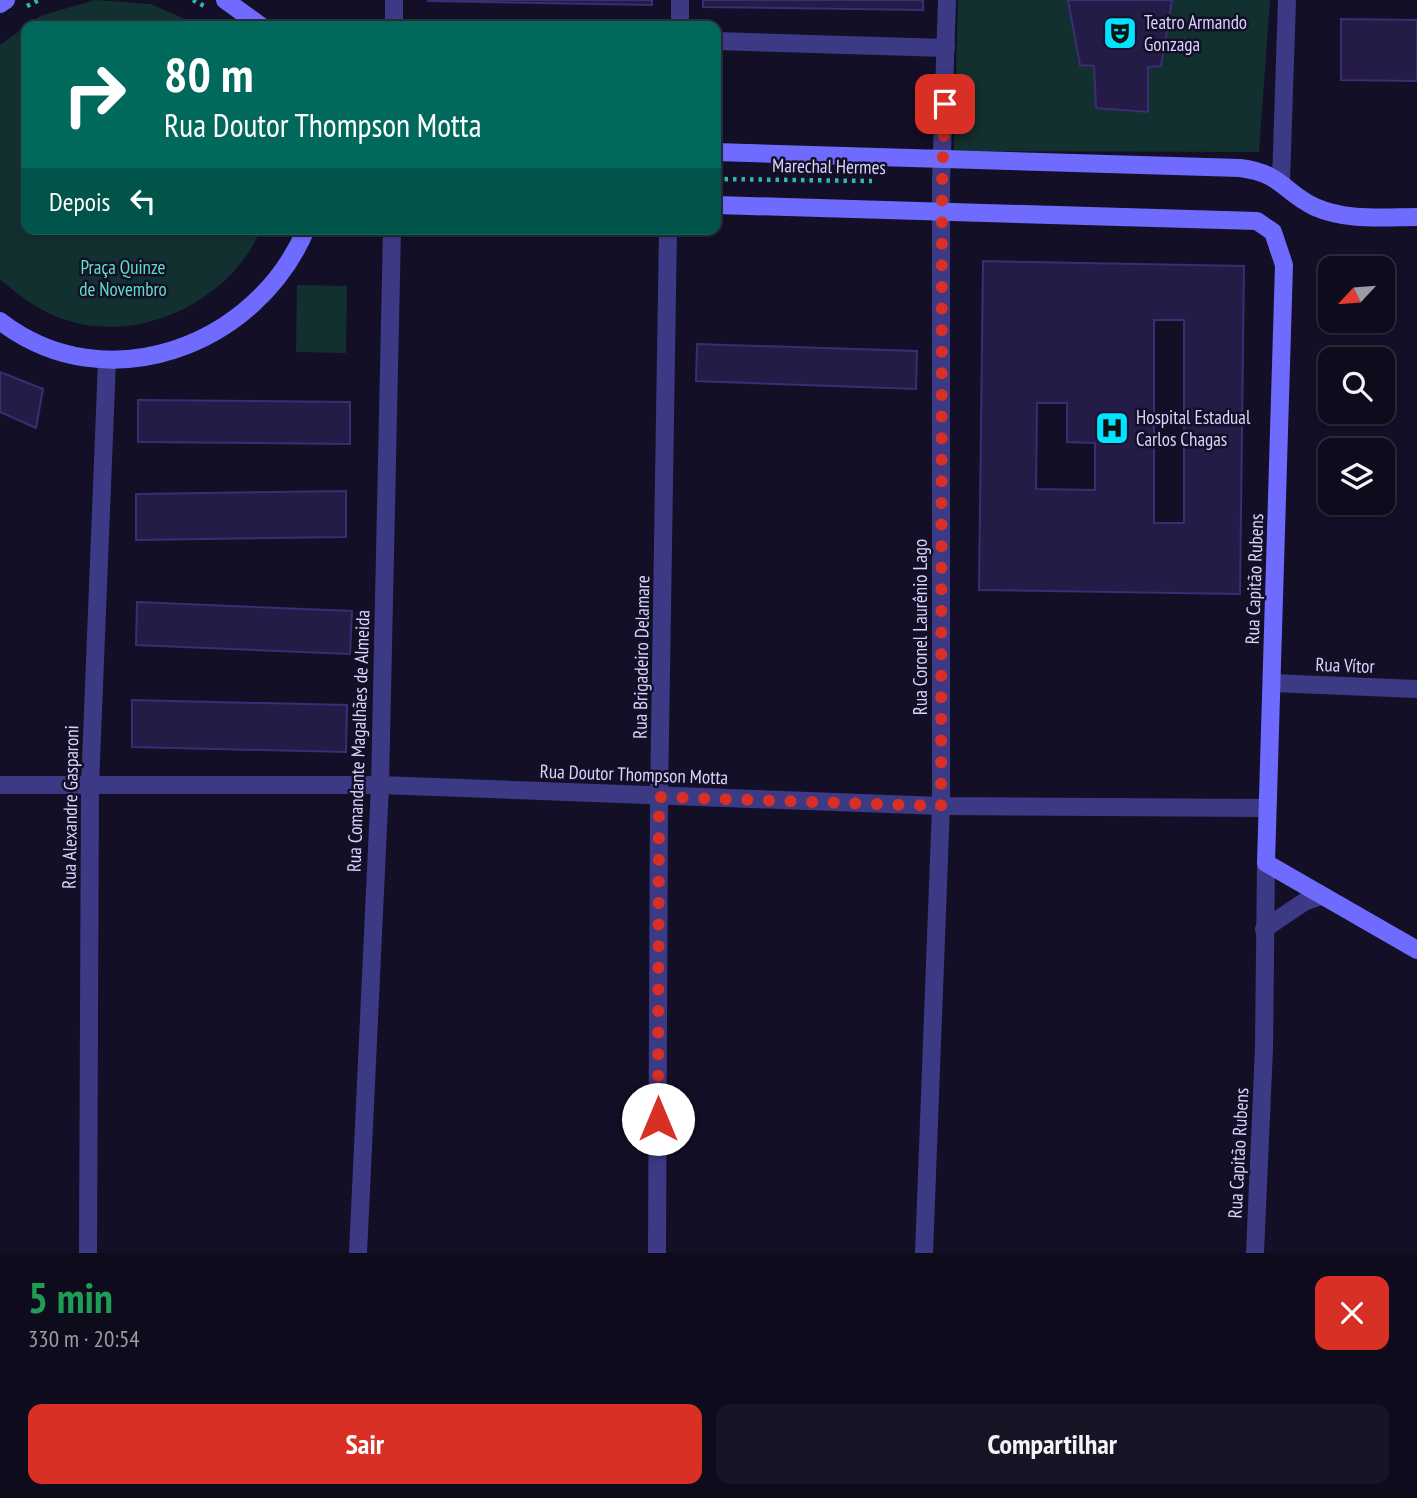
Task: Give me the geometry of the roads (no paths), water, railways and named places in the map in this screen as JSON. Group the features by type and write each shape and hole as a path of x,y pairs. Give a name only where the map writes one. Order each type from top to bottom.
{"main road":[{"path":"0,4 6,0"},
{"path":"225,0 254,21"},
{"path":"721,152 1240,168 1258,170 1281,181 1303,200 1336,214 1417,217"},
{"path":"721,205 942,214"},
{"name":"Rua Capitão Rubens","path":"942,214 1257,221 1273,232 1284,264 1266,863"},
{"path":"0,321 52,349 107,361 162,355 215,334 260,300 295,257 304,235"},
{"path":"1266,863 1417,950"}],"street":[{"path":"394,0 394,21"},
{"path":"680,0 680,21"},
{"name":"Rua Coronel Laurênio Lago","path":"925,1253 941,806 942,214 947,0"},
{"path":"1281,181 1287,0"},
{"path":"721,41 946,48"},
{"name":"Rua Comandante Magalhães de Almeida","path":"358,1253 380,785 387,348 392,235"},
{"name":"Rua Brigadeiro Delamare","path":"657,1253 659,797 668,235"},
{"name":"Rua Alexandre Gasparoni","path":"89,1253 90,786 107,361"},
{"name":"Rua Vítor","path":"1272,683 1417,689"},
{"name":"Rua Doutor Thompson Motta","path":"0,785 380,785 941,806 1267,808"},
{"name":"Rua Capitão Rubens","path":"1255,1253 1264,1048 1266,863"},
{"path":"1264,929 1304,902 1321,896"}],"place":[{"name":"Teatro Armando Gonzaga","path":"1120,33"},
{"name":"Hospital Estadual Carlos Chagas","path":"1112,428"}],"park label":[{"name":"Praça Quinze de Novembro","path":"123,278"}]}
